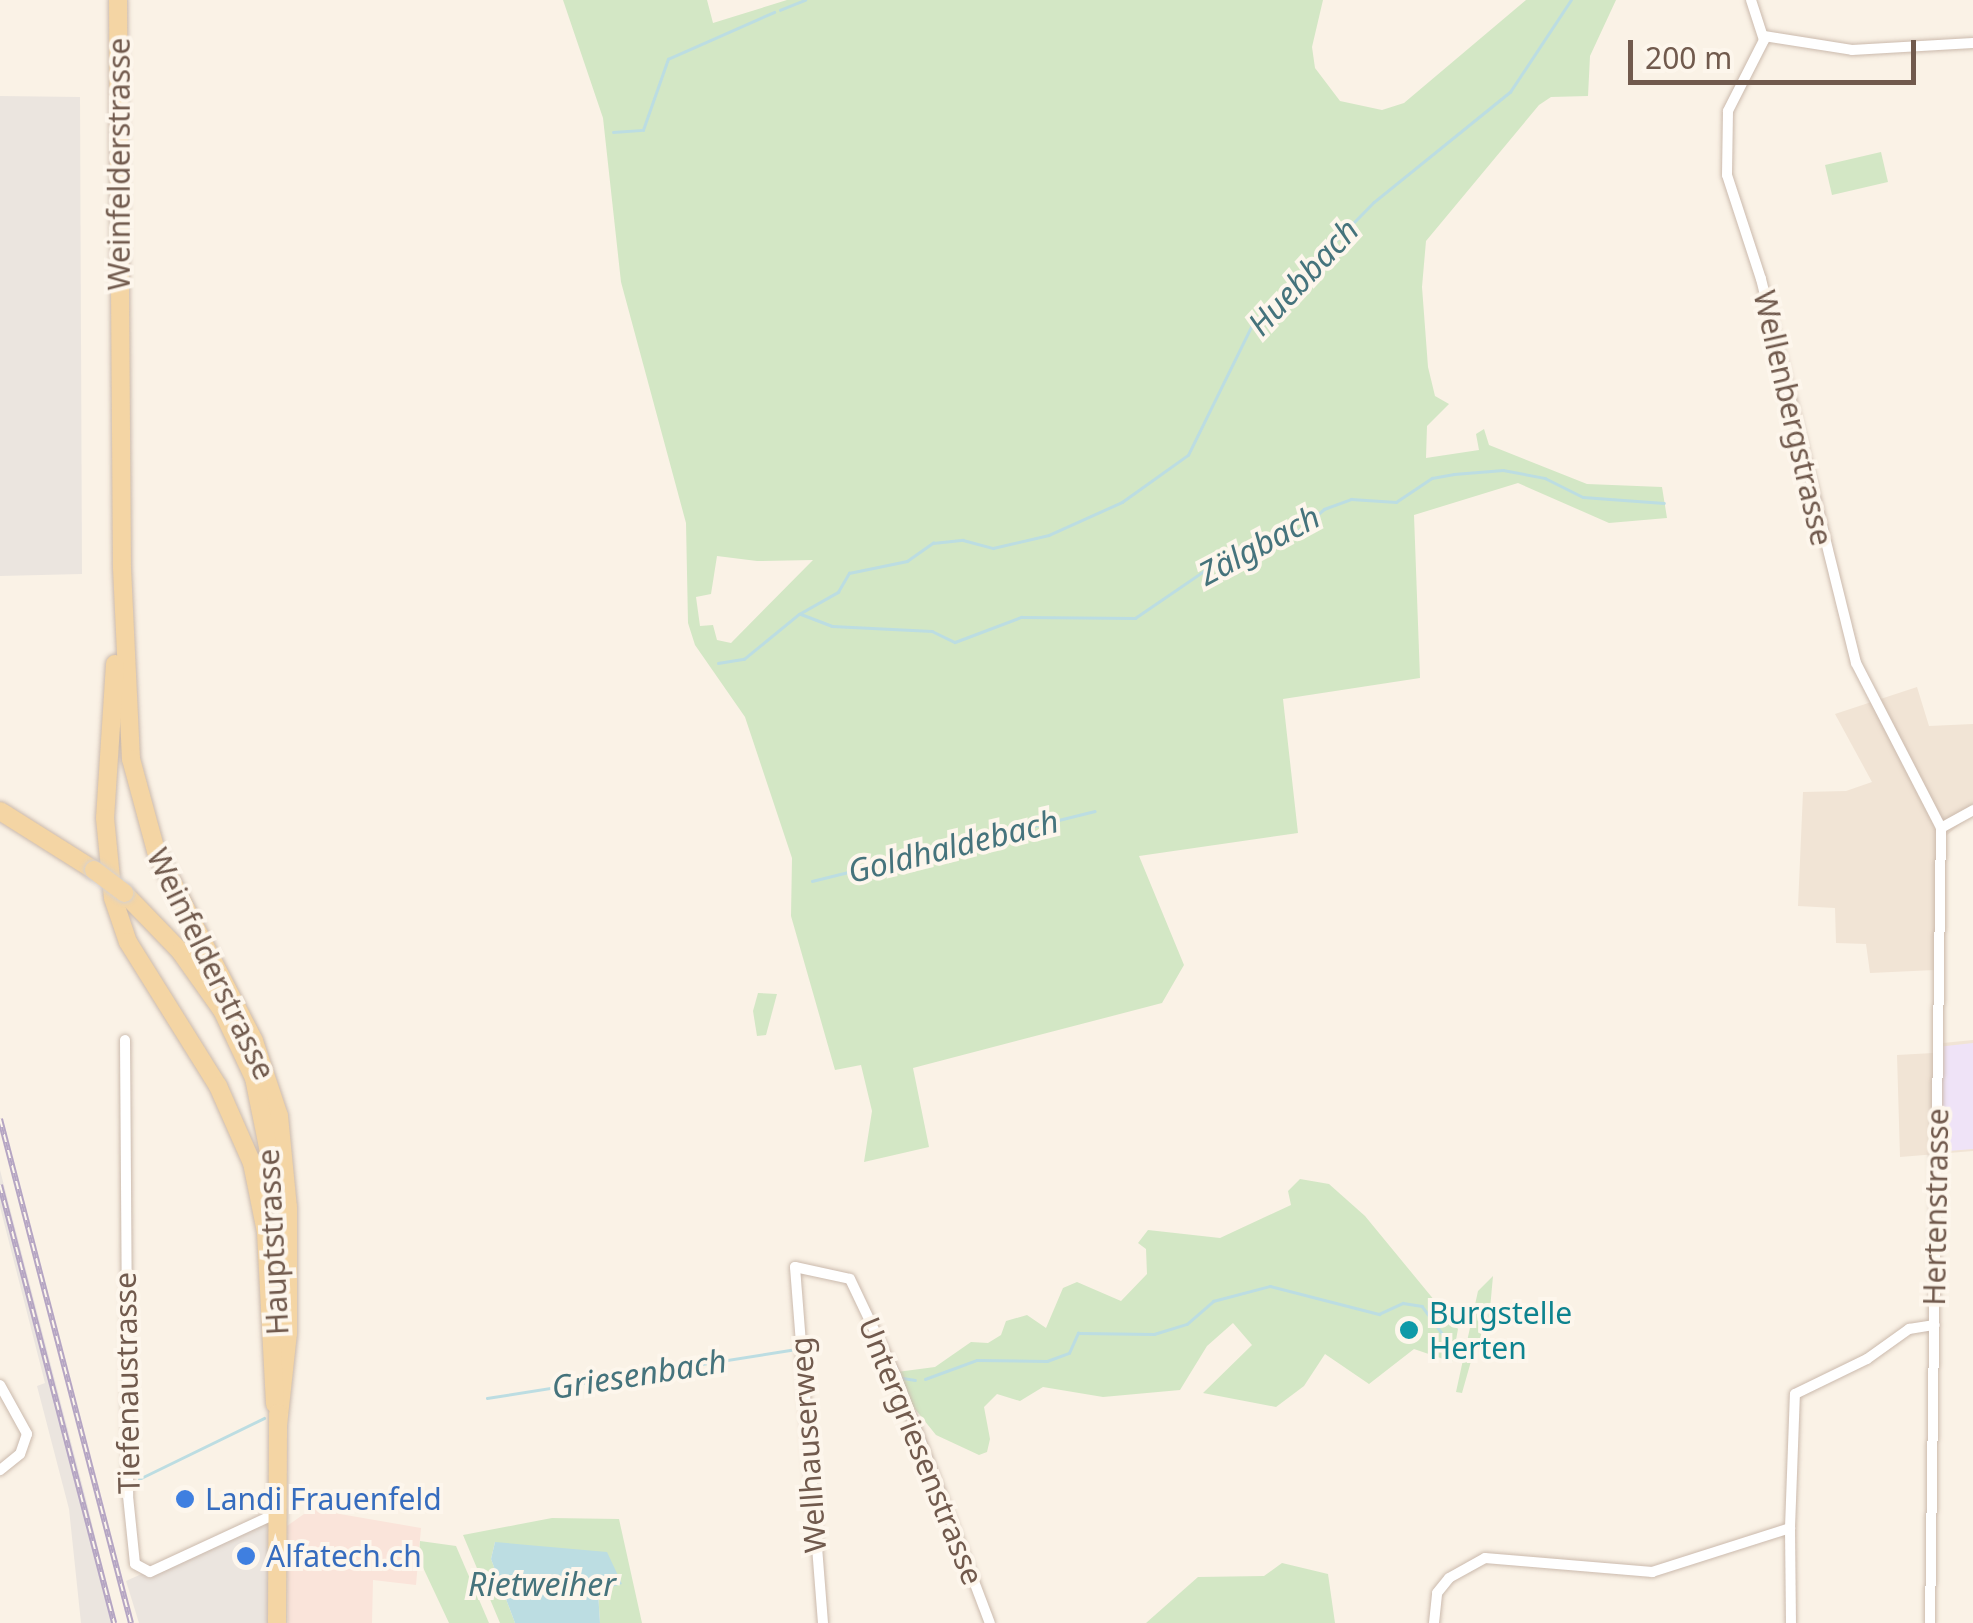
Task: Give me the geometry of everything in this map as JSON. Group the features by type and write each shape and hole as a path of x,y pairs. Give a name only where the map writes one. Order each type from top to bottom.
{"main road":[{"name":"Weinfelderstrasse","path":"118,0 126,719 137,795 175,892 254,1041 280,1116 288,1206 288,1334 278,1425"},
{"name":"Weinfelderstrasse","path":"122,568 106,869 128,942 218,1086 252,1163 266,1232 278,1425"},
{"name":"Hauptstrasse","path":"0,811 124,893 180,951 222,1010 264,1111 278,1228 278,1425"},
{"path":"277,1623 278,1425"}],"street":[{"path":"1750,0 1764,36 1852,50 1973,43"},
{"name":"Wellenbergstrasse","path":"1764,36 1728,111 1728,175 1760,279 1856,663 1941,828"},
{"path":"1941,828 1973,810"},
{"name":"Hertenstrasse","path":"1930,1623 1941,828"},
{"name":"Tiefenaustrasse","path":"125,1040 128,1496 135,1564 150,1572 277,1513"},
{"name":"Untergriesenstrasse","path":"795,1267 850,1279 896,1376 990,1623"},
{"name":"Wellhauserweg","path":"795,1267 823,1623"},
{"path":"1792,1623 1790,1528 1795,1394 1867,1359 1909,1329 1934,1325"},
{"path":"0,1386 21,1417 26,1444 0,1470"},
{"path":"1434,1623 1437,1593 1485,1558 1652,1572 1790,1528"}],"shaded area":[{"path":"0,96 80,97 82,574 0,576"},
{"path":"1917,687 1929,726 1973,724 1973,813 1946,836 1943,1043 1973,1040 1973,1151 1900,1157 1897,1055 1933,1053 1935,970 1870,973 1866,944 1836,943 1835,908 1798,906 1803,792 1846,791 1872,782 1835,714"},
{"path":"1973,1043 1973,1149 1936,1152 1937,1047"},
{"path":"0,1170 116,1623 81,1623 69,1509 37,1386 45,1383 0,1207"},
{"path":"311,1509 421,1528 416,1585 373,1580 372,1623 288,1623 287,1526"},
{"path":"277,1513 277,1623 139,1623 126,1581"}],"green space":[{"path":"563,0 707,0 713,23 787,0 1323,0 1312,47 1315,68 1340,101 1382,110 1404,103 1526,0 1616,0 1590,56 1588,96 1551,97 1539,105 1426,241 1422,287 1428,367 1435,396 1449,404 1427,426 1426,458 1479,450 1476,434 1484,429 1489,445 1587,484 1662,487 1667,518 1609,523 1518,483 1414,515 1420,678 1283,699 1298,833 1139,856 1184,965 1162,1003 913,1068 929,1147 864,1162 872,1111 861,1065 835,1070 791,916 792,858 745,717 695,645 688,623 686,523 621,282 603,118","holes":["717,556 757,561 813,560 731,643 717,640 713,625 700,626 696,597 711,594"]},
{"path":"1881,152 1888,182 1832,195 1825,165"},
{"path":"758,993 777,994 766,1035 757,1036 753,1011"},
{"path":"1300,1179 1329,1184 1365,1216 1458,1329 1452,1362 1414,1349 1369,1384 1325,1354 1304,1386 1276,1407 1203,1393 1252,1345 1233,1323 1207,1346 1180,1390 1103,1397 1043,1387 1020,1401 997,1394 984,1407 990,1439 987,1452 979,1455 936,1435 911,1404 897,1372 935,1367 971,1342 988,1343 1001,1335 1006,1321 1027,1315 1046,1328 1063,1288 1077,1282 1121,1301 1147,1274 1146,1249 1138,1243 1148,1230 1220,1238 1291,1205 1288,1191"},
{"path":"1493,1276 1487,1342 1477,1340 1462,1393 1456,1392 1478,1291"},
{"name":"Rietweiher","path":"552,1518 619,1519 642,1623 600,1623 598,1591 495,1542 491,1559 515,1623 500,1623 463,1535"},
{"path":"420,1541 456,1546 489,1623 449,1623 419,1559"},
{"path":"1282,1563 1328,1574 1335,1623 1146,1623 1198,1577 1264,1576"}],"water":[{"name":"Rietweiher","path":"495,1542 607,1552 622,1584 598,1591 600,1623 515,1623 491,1559"}],"waterway":[{"path":"780,10 805,0"},
{"name":"Huebbach","path":"718,663 744,659 799,614 838,592 849,573 907,561 933,543 963,540 993,548 1049,535 1122,502 1188,455 1251,327 1374,202 1510,92 1571,0"},
{"path":"613,132 643,130 668,59 774,12"},
{"name":"Zälgbach","path":"801,614 832,626 932,631 955,642 1021,617 1135,618 1220,560 1298,531 1324,509 1351,499 1396,502 1432,478 1454,474 1503,470 1545,478 1583,497 1664,503"},
{"name":"Goldhaldebach","path":"812,881 1094,811"},
{"name":"Griesenbach","path":"925,1379 977,1360 1047,1361 1069,1353 1078,1333 1154,1334 1187,1324 1213,1301 1270,1286 1379,1314 1403,1303 1422,1306 1447,1340"},
{"name":"Griesenbach","path":"487,1398 791,1350"},
{"path":"903,1378 915,1380"},
{"name":"Griesenbach","path":"139,1479 264,1418"}],"railway":[{"path":"0,1119 131,1623"},
{"path":"0,1185 114,1623"}],"place":[{"name":"Burgstelle Herten","path":"1409,1330"},
{"name":"Landi Frauenfeld","path":"185,1499"},
{"name":"Alfatech.ch","path":"246,1556"}]}
